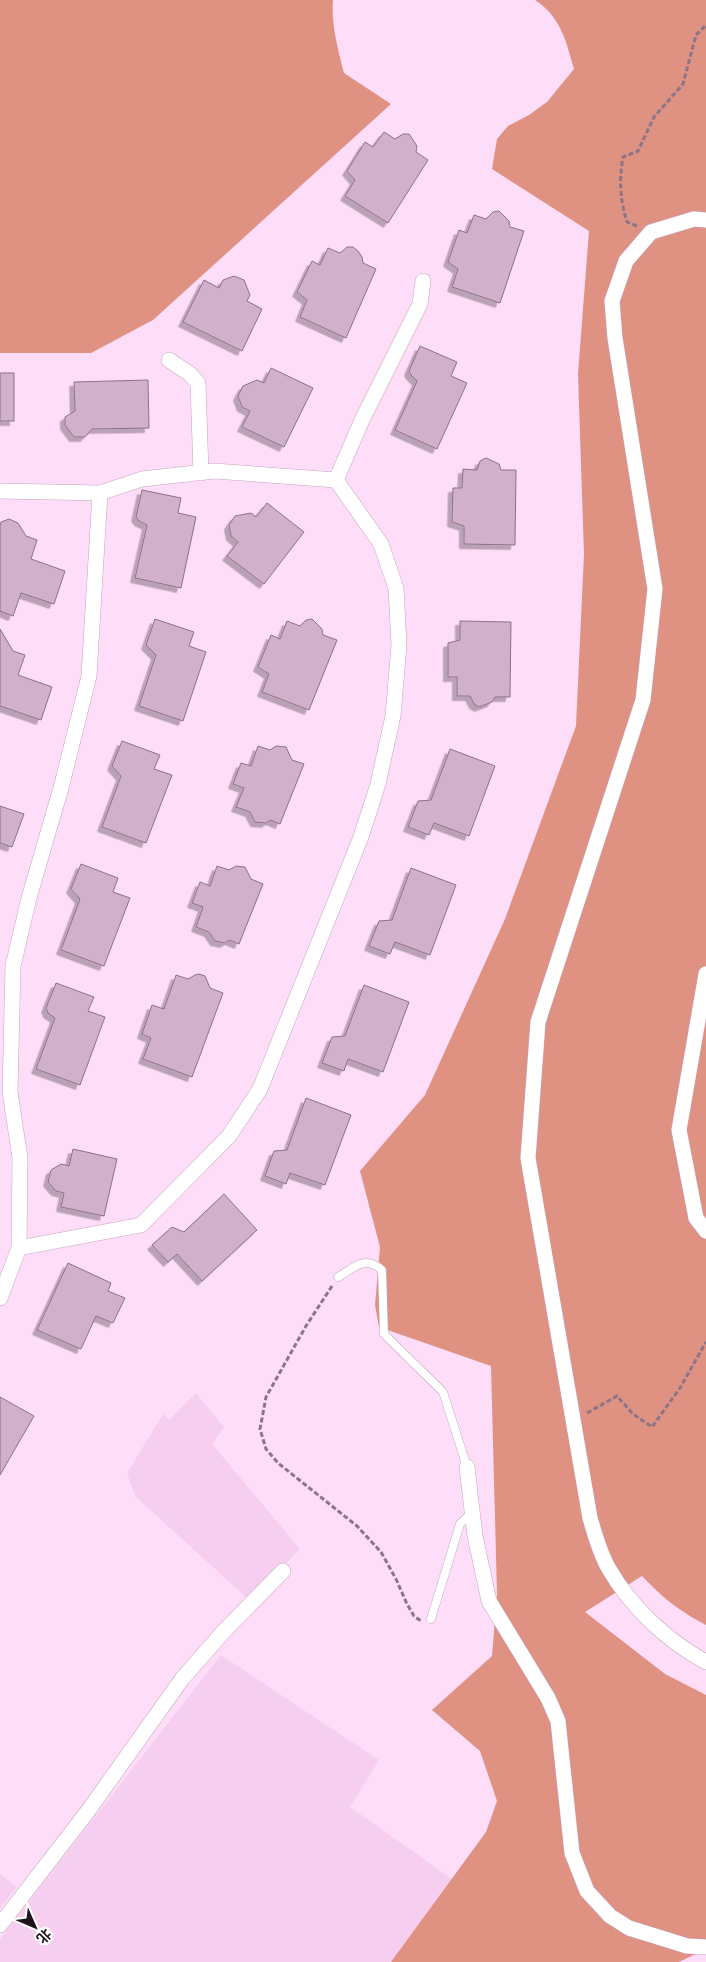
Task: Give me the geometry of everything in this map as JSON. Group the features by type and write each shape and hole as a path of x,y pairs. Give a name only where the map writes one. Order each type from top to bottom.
{"street":[{"path":"706,220 694,219 651,232 626,261 612,301 615,338 655,589 643,700 538,1022 528,1158 590,1518 608,1568 626,1594 658,1628 694,1656 706,1662"},
{"path":"336,480 362,420 420,304 423,281"},
{"path":"169,360 190,374 198,383 201,472"},
{"path":"0,491 100,493 142,479 214,471 336,480"},
{"path":"19,1248 141,1225 229,1136 260,1089 361,836 378,784 393,716 399,645 396,588 381,544 336,480"},
{"path":"0,1298 19,1248 20,1158 10,1092 13,966 28,898 61,788 89,676 100,493"},
{"path":"706,974 679,1130 696,1218 706,1231"},
{"path":"467,1467 475,1536 489,1600 548,1698 558,1720 572,1853 587,1891 610,1916 630,1928 687,1946 706,1947"},
{"path":"0,1925 88,1811 182,1679 224,1631 282,1571"}],"lane":[{"path":"338,1277 363,1262 374,1263 382,1270 384,1334 443,1392 467,1467"},
{"path":"431,1619 460,1524 472,1512"}],"path":[{"path":"651,232 627,222 621,203 620,173 623,157 638,151 654,117 684,84 696,36 706,25"},
{"path":"338,1277 306,1326 266,1397 260,1429 266,1449 278,1462 357,1526 381,1552 414,1616 421,1621 431,1619"},
{"path":"573,1420 617,1396 633,1414 652,1427 680,1388 706,1342"}],"shaded area":[{"path":"0,0 333,0 334,28 344,73 391,104 153,320 91,353 0,353"},
{"path":"535,0 706,0 706,1625 672,1604 642,1576 585,1612 665,1674 706,1695 706,1949 679,1962 391,1962 486,1832 497,1801 480,1751 432,1710 492,1656 497,1594 491,1366 379,1327 375,1305 380,1247 360,1171 425,1095 505,919 576,726 584,554 578,374 589,231 492,169 497,139 508,126 529,115 547,102 574,69 565,39 557,22"},
{"path":"196,1393 224,1427 212,1444 300,1549 249,1600 135,1496 127,1473 163,1414 169,1420"},
{"path":"221,1655 379,1760 350,1807 475,1895 452,1962 0,1962 0,1939"},
{"path":"0,1874 17,1887 0,1908"}],"building":[{"path":"384,132 395,139 403,134 409,134 417,146 416,152 428,160 388,223 345,196 355,180 347,171 365,142 373,147"},
{"path":"499,211 509,221 510,227 524,231 500,303 452,287 458,269 448,262 459,230 467,233 474,215 486,219 493,212"},
{"path":"347,247 353,247 362,257 363,263 376,269 346,338 300,317 307,300 297,292 312,261 320,265 328,248 340,253"},
{"path":"234,276 244,280 250,295 247,301 262,309 242,351 183,322 204,280 219,288 223,280"},
{"path":"420,346 457,362 451,376 467,383 437,449 395,430 417,381 409,371"},
{"path":"271,368 313,388 284,447 242,427 250,411 242,407 238,396 243,386 257,380 264,383"},
{"path":"0,373 14,373 14,421 0,421"},
{"path":"148,380 149,428 92,429 85,437 74,437 65,425 65,417 75,411 74,382"},
{"path":"486,458 499,464 501,470 516,470 515,545 464,544 464,526 452,522 453,488 462,488 463,469 477,470 480,461"},
{"path":"142,490 181,498 178,513 196,517 181,588 135,578 147,525 136,517"},
{"path":"267,503 304,532 264,584 227,556 238,542 231,536 229,525 235,516 251,513 256,517"},
{"path":"9,519 18,523 26,536 37,540 31,559 65,571 54,604 21,593 13,616 0,611 0,526 1,522"},
{"path":"155,619 194,632 189,646 206,652 183,721 139,706 156,655 146,645"},
{"path":"312,619 322,629 323,635 337,640 309,710 262,692 269,674 258,667 271,635 280,639 287,621 300,626 306,620"},
{"path":"460,621 511,622 510,697 495,697 492,702 479,707 474,704 470,696 457,696 457,677 448,677 448,643 460,640"},
{"path":"0,629 13,651 25,655 18,675 52,687 41,720 0,706"},
{"path":"122,741 160,755 154,769 172,775 146,843 102,827 121,776 112,766"},
{"path":"258,746 270,750 276,746 286,747 292,760 304,764 280,824 270,820 266,823 255,822 250,812 236,807 244,788 233,784 241,763 251,766"},
{"path":"450,749 495,766 469,836 434,823 429,835 408,827 418,801 431,800"},
{"path":"0,806 24,814 12,847 0,843"},
{"path":"81,864 118,878 113,892 130,898 104,966 61,950 80,899 71,889"},
{"path":"217,866 229,870 236,866 245,867 251,879 263,884 239,944 229,940 225,943 215,941 209,932 196,927 203,907 192,903 200,882 210,886"},
{"path":"411,868 456,885 430,955 395,942 390,954 369,946 379,921 392,920"},
{"path":"199,974 205,976 210,988 223,993 192,1077 143,1059 151,1038 142,1034 152,1005 164,1009 176,975 188,979"},
{"path":"56,983 94,997 88,1011 105,1017 80,1085 36,1069 55,1018 48,1013 46,1008"},
{"path":"364,985 409,1002 383,1072 348,1059 344,1071 322,1063 332,1037 345,1036"},
{"path":"306,1098 351,1115 325,1185 290,1173 286,1184 265,1176 274,1151 287,1150"},
{"path":"73,1149 117,1159 104,1216 61,1207 64,1193 56,1191 48,1182 51,1170 61,1164 69,1166"},
{"path":"224,1194 257,1230 202,1281 177,1254 168,1262 152,1245 172,1227 184,1232"},
{"path":"68,1263 111,1283 108,1291 125,1298 113,1323 96,1316 81,1349 37,1330"},
{"path":"0,1397 34,1416 0,1475"}]}
